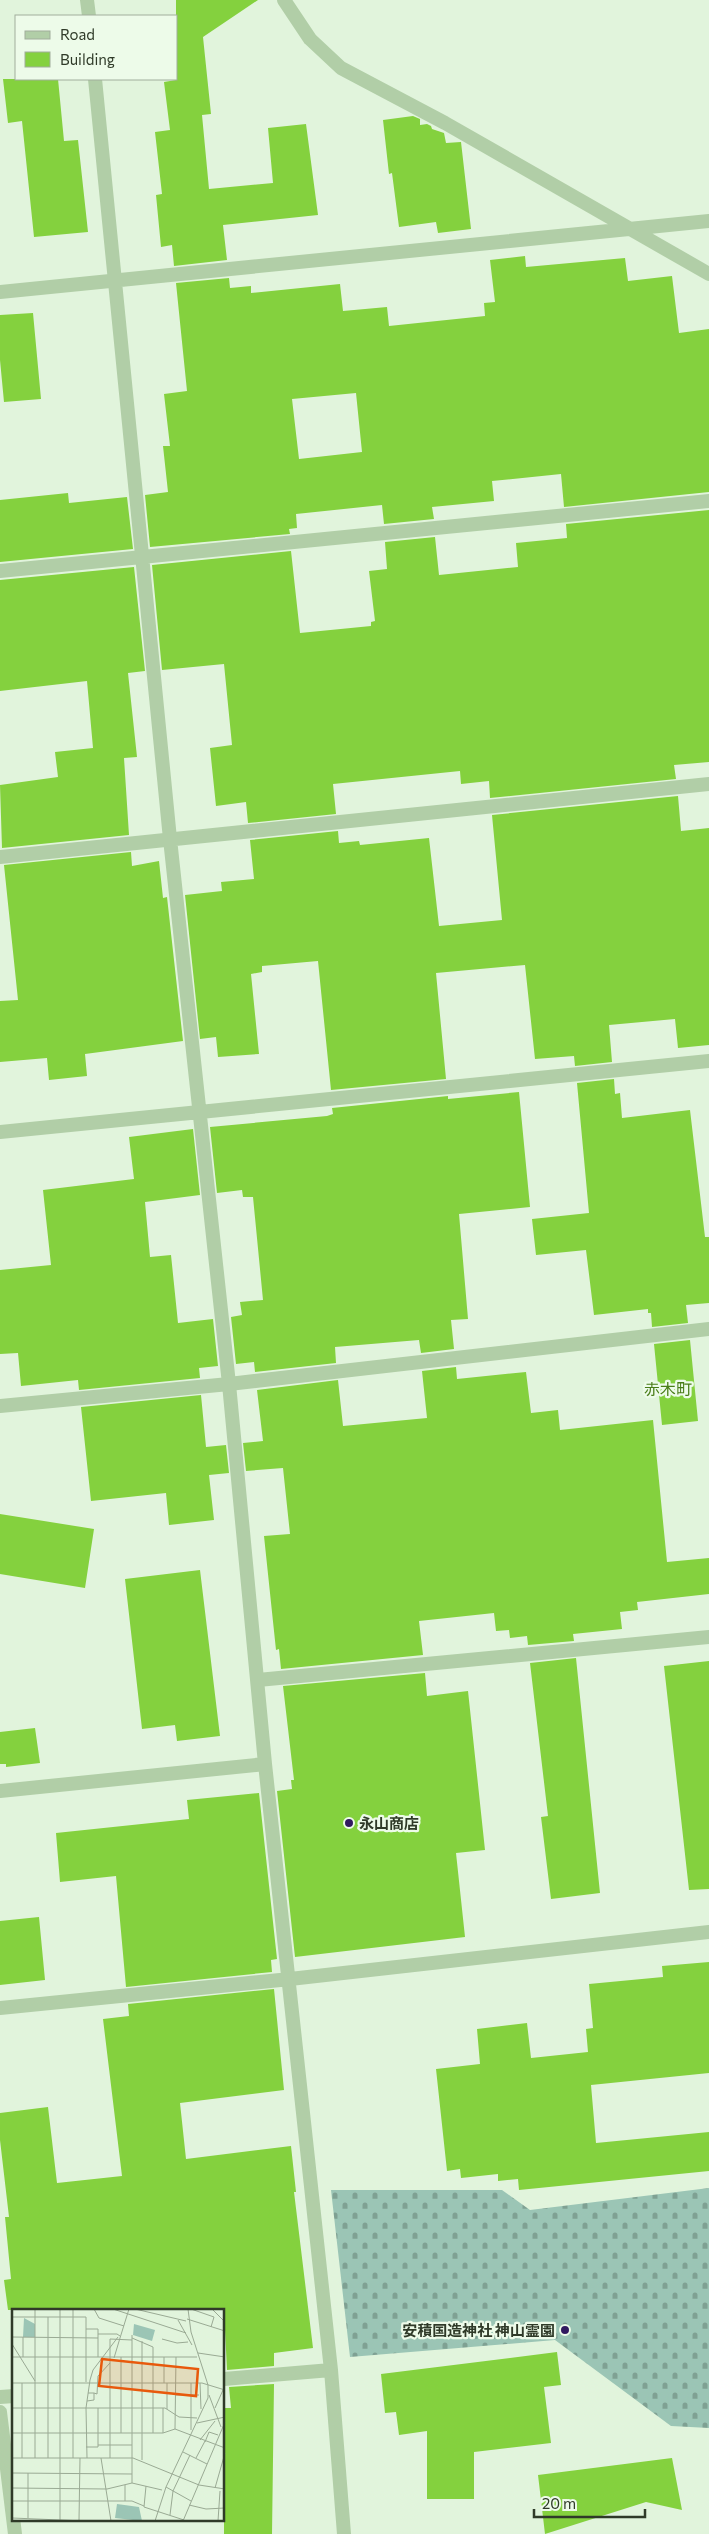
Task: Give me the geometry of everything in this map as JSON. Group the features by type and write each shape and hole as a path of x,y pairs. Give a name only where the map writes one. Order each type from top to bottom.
{"street":[{"path":"87,0 89,15"},
{"path":"284,0 310,39 341,68 445,122 709,274"},
{"path":"95,80 114,281 144,556 170,839 229,1384 266,1764 331,2370 344,2534"},
{"path":"0,292 709,221"},
{"path":"0,571 709,501"},
{"path":"0,857 709,784"},
{"path":"0,1132 709,1061"},
{"path":"0,1406 229,1384 709,1329"},
{"path":"258,1680 709,1636"},
{"path":"0,1791 266,1764"},
{"path":"0,2008 290,1980 709,1932"},
{"path":"225,2379 331,2370"},
{"path":"0,2412 12,2510"}],"green space":[{"path":"709,2188 709,2428 671,2426 555,2340 350,2357 331,2190 502,2190 530,2210"}],"building":[{"path":"176,0 258,0 203,37 211,114 202,115 209,189 273,183 268,128 306,124 318,215 223,225 227,260 174,266 172,245 161,247 156,195 162,194 155,132 170,130 164,82 178,80 178,15 176,15"},
{"path":"3,79 58,80 64,141 78,140 88,232 34,237 22,121 8,123"},
{"path":"413,116 420,119 420,125 427,124 432,129 444,133 446,143 461,142 471,229 438,233 436,222 399,227 392,173 389,174 383,120"},
{"path":"525,256 526,267 625,258 628,281 672,276 679,333 709,329 709,492 564,507 561,474 492,481 494,501 432,507 434,519 384,524 382,505 296,514 297,528 289,529 290,534 150,547 145,495 168,492 163,446 170,446 164,394 187,391 176,283 229,278 230,288 251,286 251,293 340,284 343,311 387,307 389,326 485,316 484,303 495,302 490,260","holes":["356,393 362,452 299,459 292,399"]},
{"path":"33,313 41,399 4,402 0,360 0,315"},
{"path":"68,493 69,503 127,497 133,549 0,562 0,500"},
{"path":"709,510 709,762 674,765 676,779 490,798 489,781 461,784 460,771 333,784 336,814 248,823 246,802 216,806 210,748 232,745 224,664 162,670 152,565 291,551 300,633 371,626 371,622 375,621 369,571 387,569 385,542 435,537 439,575 518,567 516,543 567,538 566,524"},
{"path":"134,567 145,671 128,673 137,757 124,758 129,835 2,848 0,785 58,777 55,752 93,748 87,681 0,691 0,580"},
{"path":"678,796 681,831 709,828 709,1045 678,1048 675,1019 609,1025 612,1062 575,1066 574,1056 535,1059 525,965 436,973 446,1079 331,1090 318,961 262,966 262,972 251,974 259,1054 218,1057 216,1037 200,1039 185,895 222,891 221,882 254,879 250,840 338,831 339,843 359,841 360,845 429,838 439,926 502,920 492,815"},
{"path":"131,852 132,866 159,861 163,898 167,897 183,1041 85,1054 87,1076 49,1080 47,1058 0,1062 0,1001 18,1000 4,865"},
{"path":"614,1079 615,1094 620,1093 622,1118 690,1110 705,1237 709,1237 709,1303 686,1305 688,1323 652,1327 651,1313 648,1313 648,1309 594,1315 586,1250 536,1255 532,1219 589,1213 577,1083"},
{"path":"519,1092 530,1207 459,1214 468,1319 451,1320 454,1349 421,1353 419,1340 335,1347 336,1363 255,1372 254,1362 236,1364 231,1317 242,1315 240,1302 263,1300 253,1197 243,1197 242,1190 217,1193 210,1127 327,1116 333,1114 332,1108 448,1096 448,1099"},
{"path":"193,1129 200,1195 145,1202 150,1257 171,1255 178,1323 213,1319 218,1366 199,1368 200,1378 79,1390 78,1380 21,1386 18,1353 0,1354 0,1270 51,1265 43,1190 134,1179 129,1137"},
{"path":"690,1340 698,1421 662,1425 654,1344"},
{"path":"456,1367 457,1379 526,1372 531,1413 558,1410 560,1430 653,1420 667,1562 709,1558 709,1594 637,1602 638,1610 620,1612 622,1629 573,1634 574,1641 528,1645 527,1636 510,1638 509,1630 496,1631 494,1613 419,1621 423,1655 281,1669 279,1649 276,1650 264,1536 290,1534 283,1468 246,1471 243,1443 263,1441 257,1390 338,1380 343,1426 427,1418 422,1371"},
{"path":"201,1395 206,1447 226,1445 229,1473 209,1475 214,1520 169,1525 166,1493 91,1501 81,1407"},
{"path":"0,1514 94,1529 85,1588 0,1574"},
{"path":"200,1570 220,1736 177,1741 175,1725 142,1729 125,1579"},
{"path":"576,1658 600,1893 551,1899 541,1817 548,1816 530,1663"},
{"path":"709,1661 709,1889 689,1890 664,1666"},
{"path":"425,1673 427,1696 468,1691 485,1850 456,1853 465,1937 295,1957 277,1791 292,1789 291,1780 294,1780 283,1686"},
{"path":"35,1728 40,1763 6,1767 6,1764 0,1764 0,1732"},
{"path":"259,1793 277,1959 271,1960 272,1972 126,1987 116,1876 60,1882 56,1833 189,1819 187,1800"},
{"path":"39,1917 45,1980 0,1985 0,1921"},
{"path":"709,1962 709,2073 591,2085 596,2143 709,2132 709,2171 519,2190 518,2179 498,2181 498,2174 461,2178 460,2169 447,2171 436,2069 480,2064 477,2029 527,2023 531,2058 588,2052 586,2029 593,2028 589,1984 663,1977 662,1966"},
{"path":"274,1989 284,2090 180,2103 186,2159 291,2146 296,2192 294,2192 313,2348 274,2353 274,2366 227,2370 225,2309 8,2310 4,2280 11,2279 5,2217 9,2217 0,2140 0,2113 48,2107 57,2183 122,2176 103,2019 129,2016 128,2004"},
{"path":"557,2352 561,2385 544,2387 551,2443 474,2452 474,2499 427,2499 427,2431 399,2435 396,2412 385,2413 381,2374"},
{"path":"274,2384 272,2534 224,2534 225,2408 231,2408 229,2387"},
{"path":"672,2458 682,2510 646,2502 545,2534 538,2475"}],"place":[{"name":"永山商店","path":"349,1823"},
{"name":"安積国造神社 神山霊園","path":"565,2330"}],"district":[{"name":"赤木町","path":"668,1388"}]}
